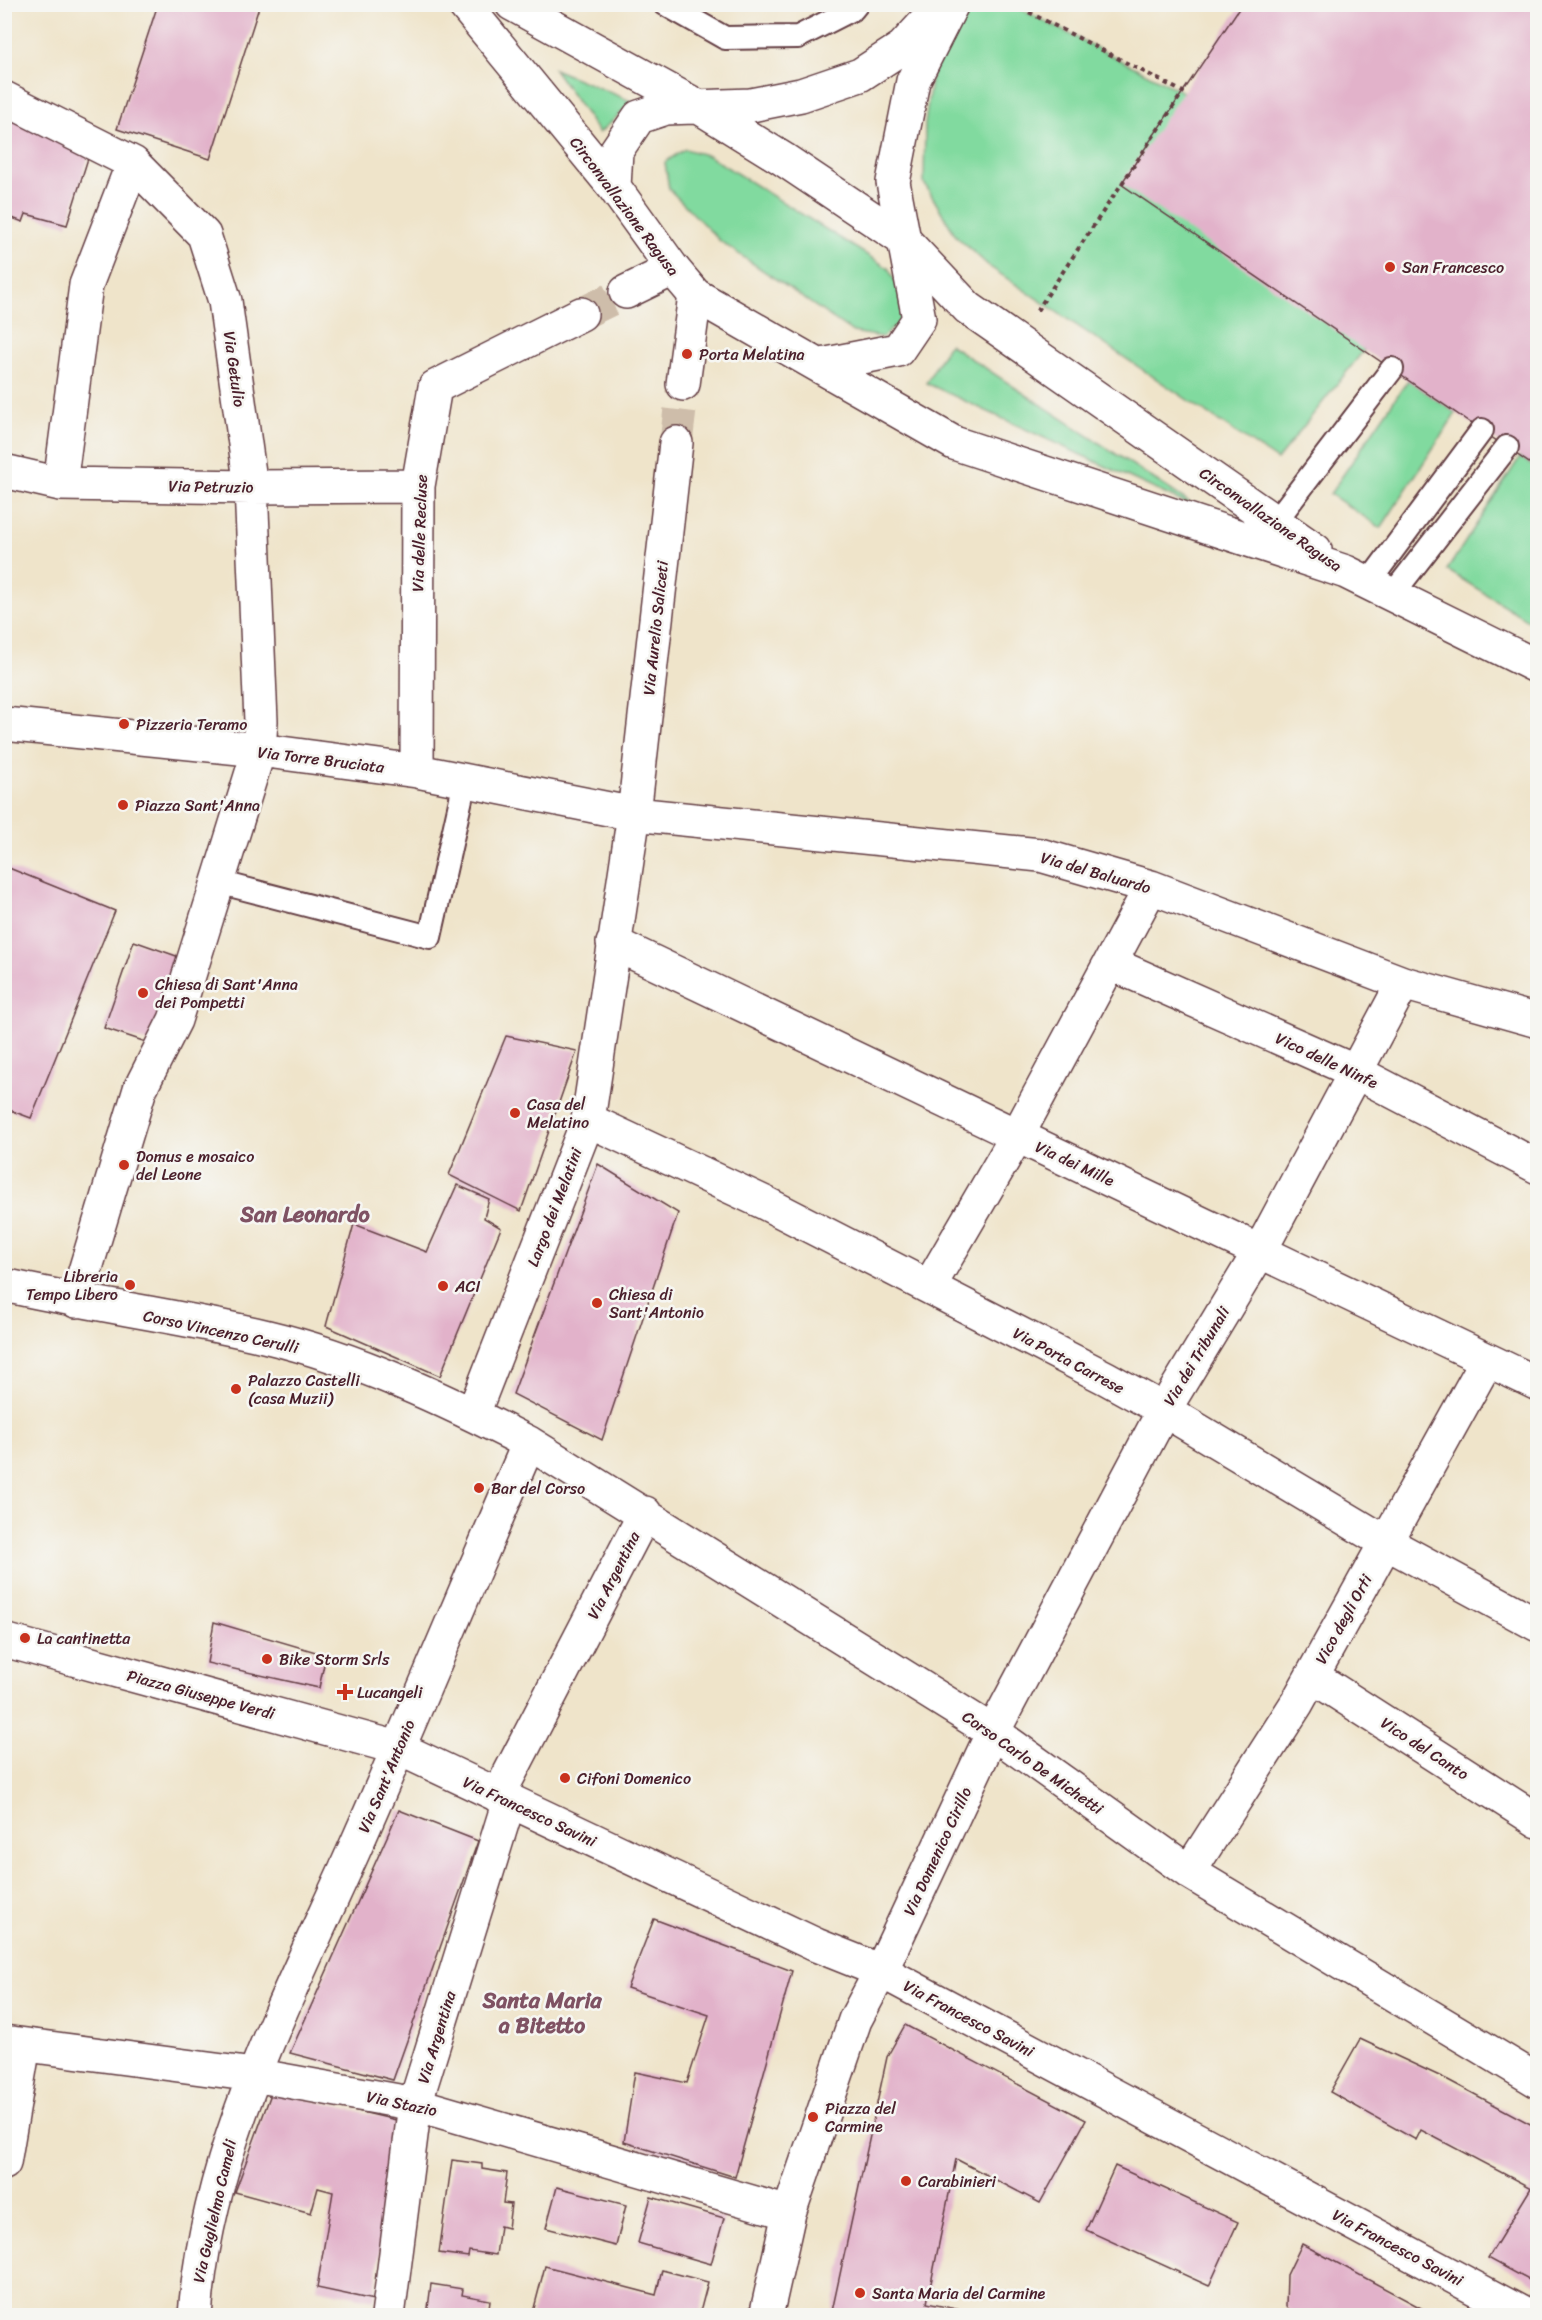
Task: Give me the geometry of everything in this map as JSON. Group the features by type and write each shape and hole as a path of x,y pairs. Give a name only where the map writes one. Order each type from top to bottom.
{"street":[{"name":"Circonvallazione Ragusa","path":"464,4 614,187 673,269 695,295 822,365 954,443 1369,583"},
{"path":"512,4 699,107"},
{"path":"614,187 616,151 639,117 666,108 761,103 801,95 860,75 903,47 942,4"},
{"path":"822,365 898,350 919,319 893,182 913,81 952,4"},
{"name":"Via Getulio","path":"4,98 133,163 204,235 225,301 251,487 261,721 259,750 175,1020 140,1089 76,1301"},
{"name":"Circonvallazione Ragusa","path":"699,107 783,159 904,240 968,308 1275,522 1369,583"},
{"path":"60,484 86,285 133,163"},
{"path":"626,292 673,269"},
{"path":"683,384 695,295"},
{"name":"Via delle Recluse","path":"417,771 418,486 435,387 581,314"},
{"name":"Via Aurelio Saliceti","path":"634,814 676,443"},
{"name":"Via Petruzio","path":"4,471 60,484 251,487 418,486"},
{"path":"1369,583 1538,667"},
{"name":"Via Torre Bruciata","path":"4,724 259,750 417,771 634,814"},
{"name":"Via del Baluardo","path":"634,814 1040,855 1151,887 1403,983 1538,1021"},
{"name":"Largo dei Melatini","path":"473,1414 588,1120 634,814"},
{"path":"928,1287 1017,1136 1112,964 1151,887"},
{"name":"Via dei Mille","path":"613,943 1538,1384"},
{"name":"Vico delle Ninfe","path":"1112,964 1354,1071 1538,1167"},
{"name":"Via dei Tribunali","path":"993,1732 1164,1410 1260,1251 1354,1071 1403,983"},
{"name":"Via Porta Carrese","path":"588,1120 765,1203 1164,1410 1385,1542 1538,1625"},
{"name":"Corso Vincenzo Cerulli","path":"4,1285 268,1337 340,1359 473,1414 529,1443"},
{"name":"Vico degli Orti","path":"1189,1872 1312,1676 1487,1360"},
{"name":"Corso Carlo De Michetti","path":"529,1443 993,1732 1189,1872 1538,2081"},
{"name":"Via Sant'Antonio","path":"254,2075 529,1443"},
{"name":"Via Argentina","path":"388,2316 415,2103 503,1798 645,1514"},
{"name":"Piazza Giuseppe Verdi","path":"4,1640 398,1748"},
{"name":"Vico del Canto","path":"1312,1676 1538,1821"},
{"name":"Via Domenico Cirillo","path":"766,2316 789,2213 855,2020 882,1971 993,1732"},
{"name":"Via Francesco Savini","path":"398,1748 816,1945 882,1971 1527,2316"},
{"path":"4,2163 14,2043"},
{"name":"Via Stazio","path":"14,2043 254,2075 415,2103 789,2213"},
{"name":"Via Guglielmo Cameli","path":"195,2316 197,2286 226,2149 254,2075"}],"lane":[{"path":"665,4 725,38 798,38 854,9 857,4"},
{"path":"1275,522 1392,369"},
{"path":"1369,583 1482,430"},
{"path":"1369,583 1507,447"},
{"path":"218,882 430,937 465,781"}],"path":[{"path":"1013,4 1183,92 1036,313"}],"green space":[{"path":"952,5 1013,5 1183,92 1364,350 1277,460 990,267 956,236 924,183 925,124 931,80"},
{"path":"554,69 633,102 599,133"},
{"path":"685,149 709,156 888,268 902,294 901,322 882,337 853,332 720,241 669,189 665,162"},
{"path":"949,344 1204,512 926,383"},
{"path":"1408,380 1456,413 1381,528 1330,494"},
{"path":"1520,457 1537,469 1537,626 1447,570"}],"building":[{"path":"158,4 260,4 210,159 117,129"},
{"name":"San Francesco","path":"1242,4 1538,4 1538,469 1121,184"},
{"path":"4,109 90,152 67,225 26,214 23,222 4,215"},
{"path":"4,866 115,911 31,1118 4,1108"},
{"name":"Chiesa di Sant'Anna dei Pompetti","path":"134,941 182,958 152,1044 104,1028"},
{"name":"Casa del Melatino","path":"506,1036 577,1051 521,1211 449,1175"},
{"name":"Chiesa di Sant'Antonio","path":"598,1164 678,1213 602,1440 513,1394"},
{"path":"457,1185 489,1199 484,1218 501,1228 440,1376 326,1326 354,1224 427,1252"},
{"name":"Bike Storm Srls","path":"214,1622 326,1655 319,1688 207,1663"},
{"path":"399,1810 478,1841 393,2080 290,2053"},
{"path":"654,1919 792,1971 735,2177 624,2142 635,2072 687,2083 709,2015 627,1988"},
{"name":"Carabinieri","path":"905,2025 1086,2120 1040,2203 956,2159 927,2303 966,2311 965,2316 831,2316 887,2057"},
{"path":"1360,2039 1448,2080 1538,2128 1538,2285 1488,2258 1531,2188 1421,2130 1416,2140 1330,2092"},
{"path":"272,2091 396,2120 374,2300 317,2288 333,2192 318,2188 311,2213 235,2192"},
{"path":"452,2160 482,2164 482,2169 507,2173 503,2203 511,2204 508,2228 500,2226 496,2255 469,2251 468,2257 439,2253"},
{"path":"1115,2166 1238,2222 1209,2286 1086,2230"},
{"path":"557,2187 626,2205 616,2246 546,2228"},
{"path":"651,2197 724,2218 711,2264 638,2243"},
{"path":"1302,2244 1436,2316 1298,2316 1286,2307 1287,2275"},
{"path":"545,2266 656,2295 662,2270 708,2282 699,2316 532,2316"},
{"path":"431,2284 463,2289 462,2295 490,2300 488,2316 427,2316"}],"tunnel":[{"path":"581,314 626,292"},
{"path":"676,443 683,384"}],"place":[{"name":"San Francesco","path":"1390,267"},
{"name":"Porta Melatina","path":"687,354"},
{"name":"Pizzeria Teramo","path":"124,724"},
{"name":"Piazza Sant'Anna","path":"123,805"},
{"name":"Chiesa di Sant'Anna dei Pompetti","path":"143,993"},
{"name":"Casa del Melatino","path":"515,1113"},
{"name":"Domus e mosaico del Leone","path":"124,1165"},
{"name":"Libreria Tempo Libero","path":"130,1285"},
{"name":"ACI","path":"443,1286"},
{"name":"Chiesa di Sant'Antonio","path":"597,1303"},
{"name":"Palazzo Castelli (casa Muzii)","path":"236,1389"},
{"name":"Bar del Corso","path":"479,1488"},
{"name":"La cantinetta","path":"25,1638"},
{"name":"Bike Storm Srls","path":"267,1659"},
{"name":"Lucangeli","path":"345,1692"},
{"name":"Cifoni Domenico","path":"565,1778"},
{"name":"Piazza del Carmine","path":"813,2117"},
{"name":"Carabinieri","path":"906,2181"},
{"name":"Santa Maria del Carmine","path":"860,2293"}],"district":[{"name":"San Leonardo","path":"305,1214"},
{"name":"Santa Maria a Bitetto","path":"542,2012"}]}
